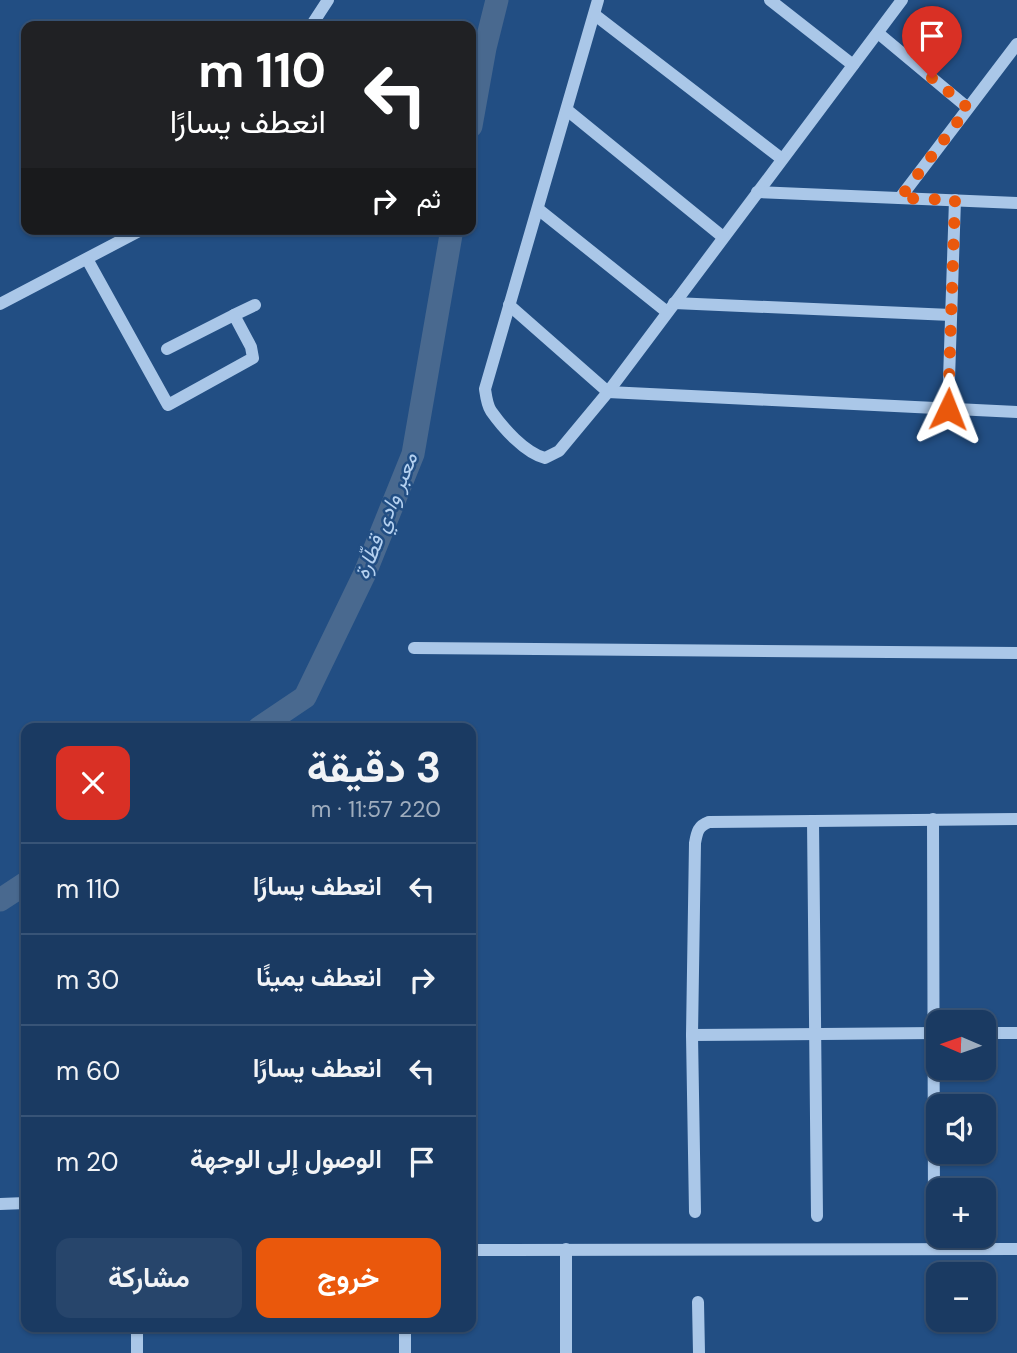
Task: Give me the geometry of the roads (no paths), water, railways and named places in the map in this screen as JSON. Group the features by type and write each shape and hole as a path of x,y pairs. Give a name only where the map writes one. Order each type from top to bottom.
{"street":[{"path":"314,21 328,0"},
{"path":"598,0 485,389 489,408 534,455 545,458 559,451 608,392 902,0"},
{"path":"770,0 853,65"},
{"path":"595,15 782,159"},
{"path":"878,33 968,108"},
{"path":"900,198 1017,44"},
{"path":"567,110 723,237"},
{"path":"757,192 1017,203"},
{"path":"948,409 955,200"},
{"path":"538,208 671,308 951,315"},
{"path":"0,304 132,235"},
{"path":"87,259 168,404 253,358 251,347 234,315"},
{"path":"167,349 255,304"},
{"path":"509,306 608,392 1017,412"},
{"path":"414,648 1017,653"},
{"path":"695,1212 692,1035 696,831 709,822 1017,818"},
{"path":"933,819 935,1010"},
{"path":"813,821 817,1216"},
{"path":"692,1035 926,1033"},
{"path":"996,1033 1017,1033"},
{"path":"934,1178 935,1080"},
{"path":"0,1203 21,1203"},
{"path":"566,1249 566,1353"},
{"path":"476,1250 1017,1249"},
{"path":"698,1302 699,1353"},
{"path":"137,1332 137,1353"},
{"path":"405,1332 405,1353"}],"waterway":[{"name":"معبر وادي قطّارة","path":"476,98 497,0"},
{"name":"معبر وادي قطّارة","path":"266,723 305,697 365,573 413,454 451,235"},
{"name":"معبر وادي قطّارة","path":"0,900 21,886"}]}
